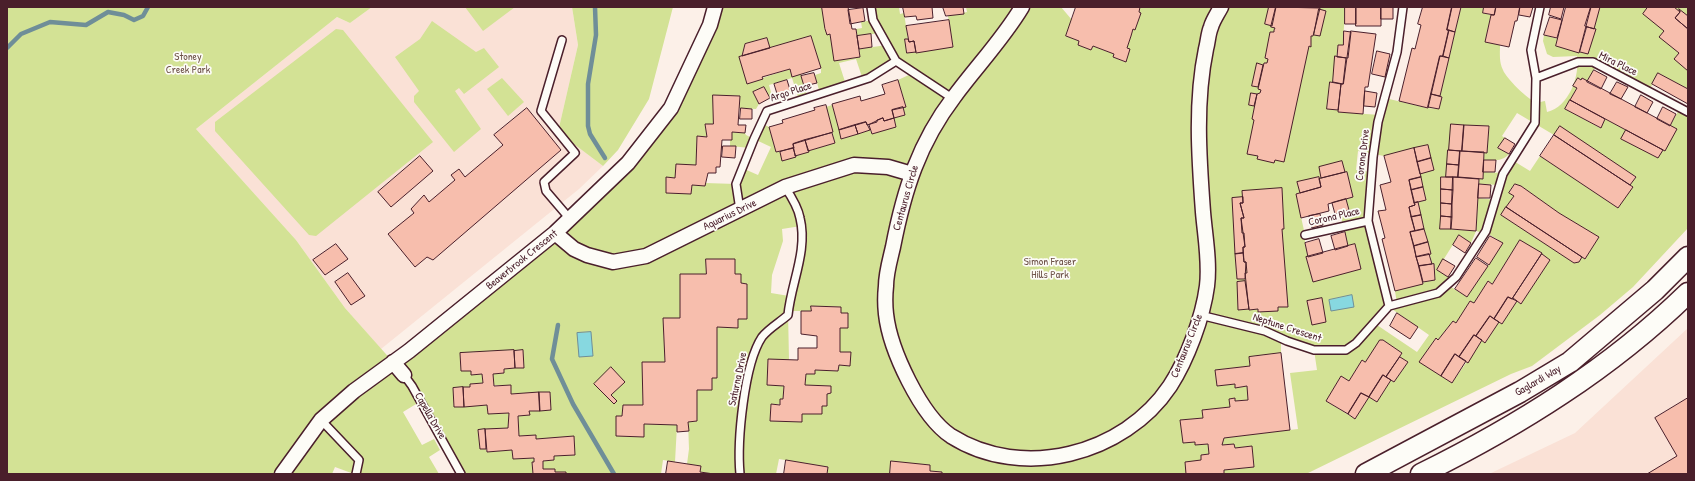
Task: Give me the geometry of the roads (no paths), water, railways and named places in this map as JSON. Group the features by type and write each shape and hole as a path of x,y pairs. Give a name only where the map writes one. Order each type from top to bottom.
{"main road":[{"name":"Gaglardi Way","path":"1366,474 1520,392 1570,362 1655,290 1688,257"},
{"name":"Gaglardi Way","path":"1421,474 1496,435 1582,381 1623,351 1662,318 1688,293"}],"street":[{"name":"Beaverbrook Crescent","path":"282,474 320,420 409,351 555,233 628,164 671,108 710,25 715,7"},
{"name":"Centaurus Circle","path":"1022,7 952,98 928,135 912,174 900,214 886,283 886,314 892,342 904,371 925,410 949,435 976,450 1003,457 1033,460 1066,456 1095,448 1116,438 1134,425 1157,404 1172,383 1185,355 1200,315 1207,284 1201,181 1199,108 1203,65 1211,27 1221,7"},
{"name":"Aquarius Drive","path":"555,233 574,249 587,255 613,262 646,256 785,187 854,165 888,167 912,174"},
{"name":"Capella Drive","path":"393,362 404,375"}],"lane":[{"path":"872,7 873,20 896,61 952,98"},
{"name":"Corona Drive","path":"1389,306 1368,220 1373,158 1378,122 1397,52 1403,7"},
{"path":"1389,306 1438,293 1456,277 1486,231 1503,173 1535,123 1536,78 1531,50 1540,7"},
{"path":"562,40 541,111 575,153 544,182 546,191 570,219"},
{"name":"Argo Place","path":"740,210 736,184 754,139 767,112 868,78 896,61"},
{"name":"Mira Place","path":"1536,78 1578,62 1593,62 1688,112"},
{"name":"Saturna Drive","path":"740,474 738,457 742,412 752,357 763,336 788,315 790,296 800,257 802,235 800,217 785,187"},
{"name":"Corona Place","path":"1305,235 1368,220"},
{"name":"Neptune Crescent","path":"1200,315 1265,331 1287,341 1314,350 1330,351 1346,350 1356,343 1389,306"},
{"name":"Capella Drive","path":"404,375 442,437 462,474"},
{"path":"320,420 359,460 356,474"}],"water":[{"path":"1352,295 1354,307 1331,311 1329,300"},
{"path":"591,332 593,356 579,357 577,333"}],"waterway":[{"path":"7,48 21,34 50,22 86,25 108,12 124,15 134,20 143,16 148,7"},
{"path":"595,7 596,35 588,84 588,126 590,134 605,158"},
{"path":"558,325 552,359 573,404 614,474"}],"park label":[{"name":"Stoney Creek Park","path":"188,63"},
{"name":"Simon Fraser Hills Park","path":"1050,268"}]}
